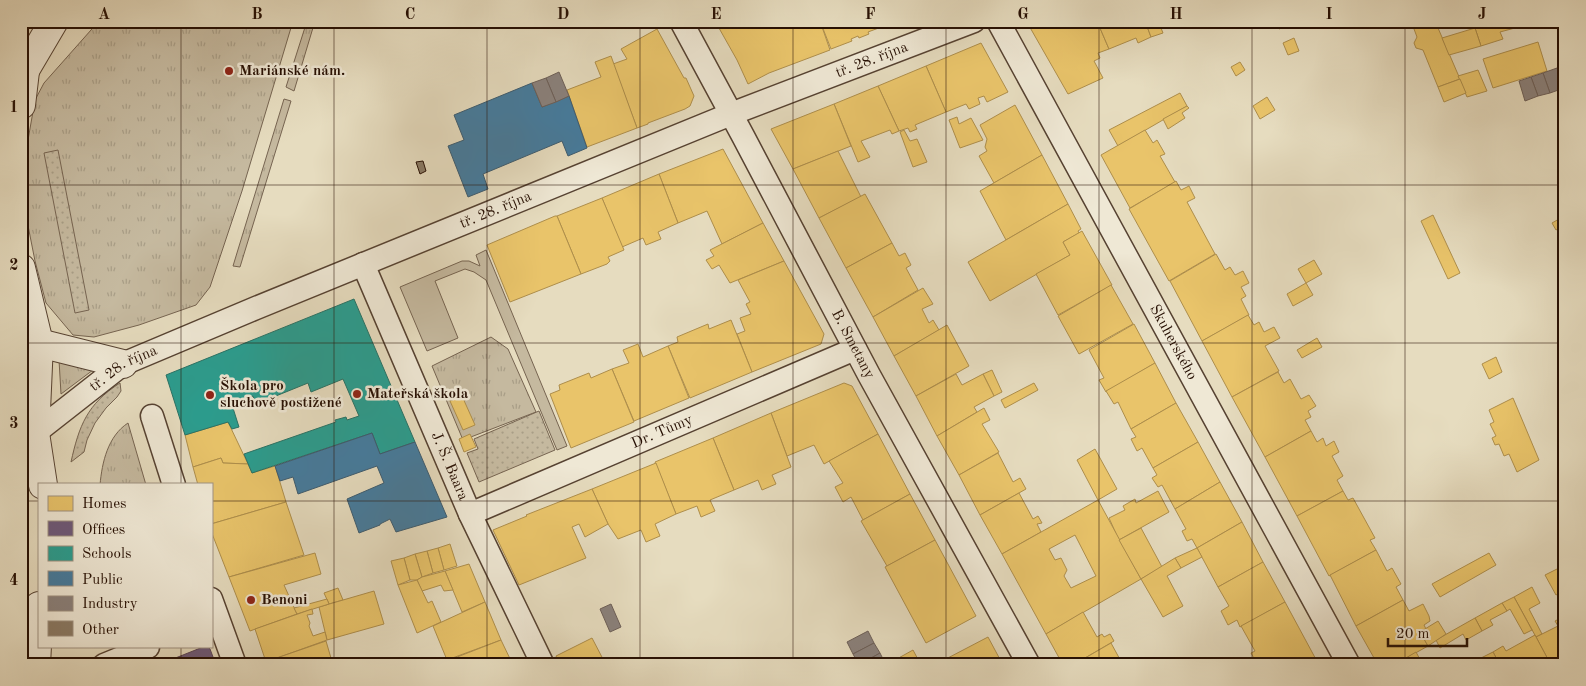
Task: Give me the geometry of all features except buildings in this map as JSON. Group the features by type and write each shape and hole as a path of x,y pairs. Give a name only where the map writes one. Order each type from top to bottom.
{"street":[{"path":"21,105 23,74 54,21"},
{"name":"B. Smetany","path":"681,21 855,349 1029,665"},
{"name":"tř. 28. října","path":"35,433 123,364 732,114 974,21"},
{"name":"Skuherského","path":"998,21 1349,665"},
{"name":"J. Š. Baara","path":"363,264 470,514 543,665"},
{"path":"21,268 39,343 35,433 43,483"},
{"path":"39,343 123,364"},
{"name":"Dr. Tůmy","path":"470,514 855,349"},
{"path":"21,406 35,433"},
{"path":"152,416 173,483"},
{"path":"214,614 235,665"},
{"path":"36,665 38,626"},
{"path":"104,665 146,648"}],"green space":[{"path":"99,21 293,21 242,191 210,287 196,305 139,325 94,337 73,335 46,303 35,261 21,190 21,180 35,100 44,83"},
{"path":"307,21 315,21 294,91 286,87"},
{"path":"284,99 291,101 240,267 233,266"},
{"path":"58,150 89,310 75,313 44,153"},
{"path":"486,250 567,446 557,450 486,280 474,272 465,269 435,281 458,338 427,351 400,287 462,261 469,261 480,266 476,255"},
{"path":"491,337 508,349 536,412 463,440 432,366"},
{"path":"59,360 93,370 61,394"},
{"path":"120,383 121,391 95,423 84,452 71,462 77,437 86,417 100,399"},
{"path":"539,411 555,450 479,482 467,453 478,449 474,439"},
{"path":"128,423 145,483 100,483 107,450 121,428"}],"place":[{"name":"Mariánské nám.","path":"229,71"},
{"name":"Mateřská škola","path":"357,394"},
{"name":"Škola pro sluchově postižené","path":"210,395"},
{"name":"Benoni","path":"251,600"}]}
